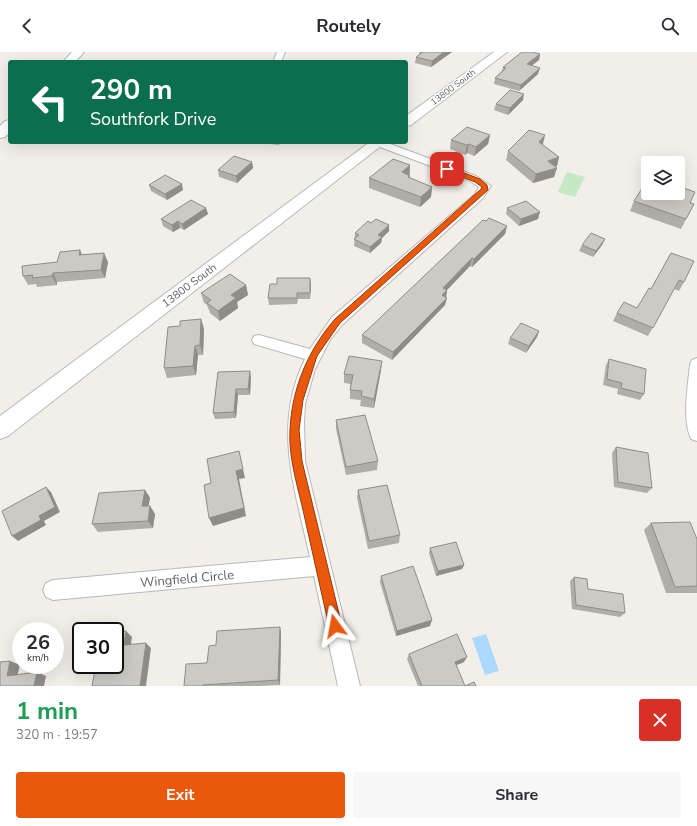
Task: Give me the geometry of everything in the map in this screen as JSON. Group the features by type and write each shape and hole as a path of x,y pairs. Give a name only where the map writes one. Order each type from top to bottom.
{"main road":[{"path":"71,60 78,52"},
{"name":"13800 South","path":"408,121 500,52"},
{"path":"0,134 8,126"},
{"name":"13800 South","path":"0,429 375,144"}],"street":[{"path":"349,686 300,476 294,430 298,400 313,356 324,336 344,313 479,196 485,186 472,178 383,144"},
{"path":"259,340 313,356"},
{"path":"697,364 694,406 697,434"},
{"name":"Wingfield Circle","path":"53,590 321,566"}],"green space":[{"path":"567,172 585,177 575,197 558,192"}],"water":[{"path":"486,634 499,671 485,675 472,638"}],"building":[{"path":"423,52 444,52 432,61 416,57"},
{"path":"522,52 533,52 540,54 527,64 540,68 521,85 495,78 506,68 503,67"},
{"path":"510,90 524,94 510,108 496,104"},
{"path":"467,127 490,135 476,147 451,140"},
{"path":"529,130 545,135 539,142 559,157 548,161 557,168 536,174 508,151"},
{"path":"234,156 252,162 236,176 218,170"},
{"path":"393,159 410,165 402,172 410,176 408,177 432,187 421,197 369,178"},
{"path":"165,175 182,184 165,194 149,185"},
{"path":"685,188 695,192 690,203 694,204 686,219 634,201 641,190 641,200 685,200"},
{"path":"191,200 206,208 182,224 178,221 172,225 161,219"},
{"path":"526,201 540,212 521,219 507,208"},
{"path":"489,218 507,226 474,259 472,258 443,288 447,290 442,295 447,298 393,352 362,335 483,220 486,221"},
{"path":"376,219 389,225 378,235 382,237 370,247 354,239 359,235 355,233 368,221 371,223"},
{"path":"591,233 605,239 596,251 582,245"},
{"path":"80,250 79,255 104,253 101,270 53,273 52,276 32,278 33,275 23,276 22,266 57,262 60,252"},
{"path":"671,253 694,261 684,282 679,280 653,328 617,313 624,302 637,308 649,288 651,289"},
{"path":"230,274 246,285 231,295 236,298 218,311 207,303 211,300 201,293"},
{"path":"277,278 310,278 310,293 297,293 297,298 268,298 270,284 277,284"},
{"path":"201,319 200,345 195,346 193,366 164,368 168,327 180,326 180,321"},
{"path":"521,323 539,331 529,346 510,338"},
{"path":"349,356 382,361 374,399 361,396 362,391 350,390 353,375 344,374"},
{"path":"609,359 646,369 644,394 621,388 622,383 607,379"},
{"path":"250,371 248,389 236,389 234,412 213,413 218,372"},
{"path":"365,415 378,461 346,467 336,420"},
{"path":"616,447 648,453 652,488 618,482"},
{"path":"239,451 243,469 236,471 244,508 209,518 204,485 211,483 207,459"},
{"path":"387,485 400,535 369,541 358,490"},
{"path":"46,487 55,507 39,516 41,520 12,536 2,511"},
{"path":"145,490 142,506 150,506 148,521 92,524 99,493"},
{"path":"690,522 697,539 697,586 675,587 651,523"},
{"path":"456,542 464,565 438,571 430,548"},
{"path":"413,566 432,620 397,631 381,576"},
{"path":"574,577 587,579 588,589 623,594 625,613 576,605"},
{"path":"280,627 278,680 203,686 184,686 186,664 207,663 209,646 216,645 217,631"},
{"path":"124,631 126,631 124,645"},
{"path":"457,634 467,657 455,662 465,686 422,686 409,654"},
{"path":"146,643 140,686 92,686 94,674 124,674 124,645"},
{"path":"10,661 7,676 37,674 34,686 0,686 0,662"},
{"path":"474,682 476,686 465,686"}],"route":[{"path":"335,626 297,461 294,430 298,400 307,369 318,345 344,313 479,196 484,190 485,186 482,183 447,169"}]}
